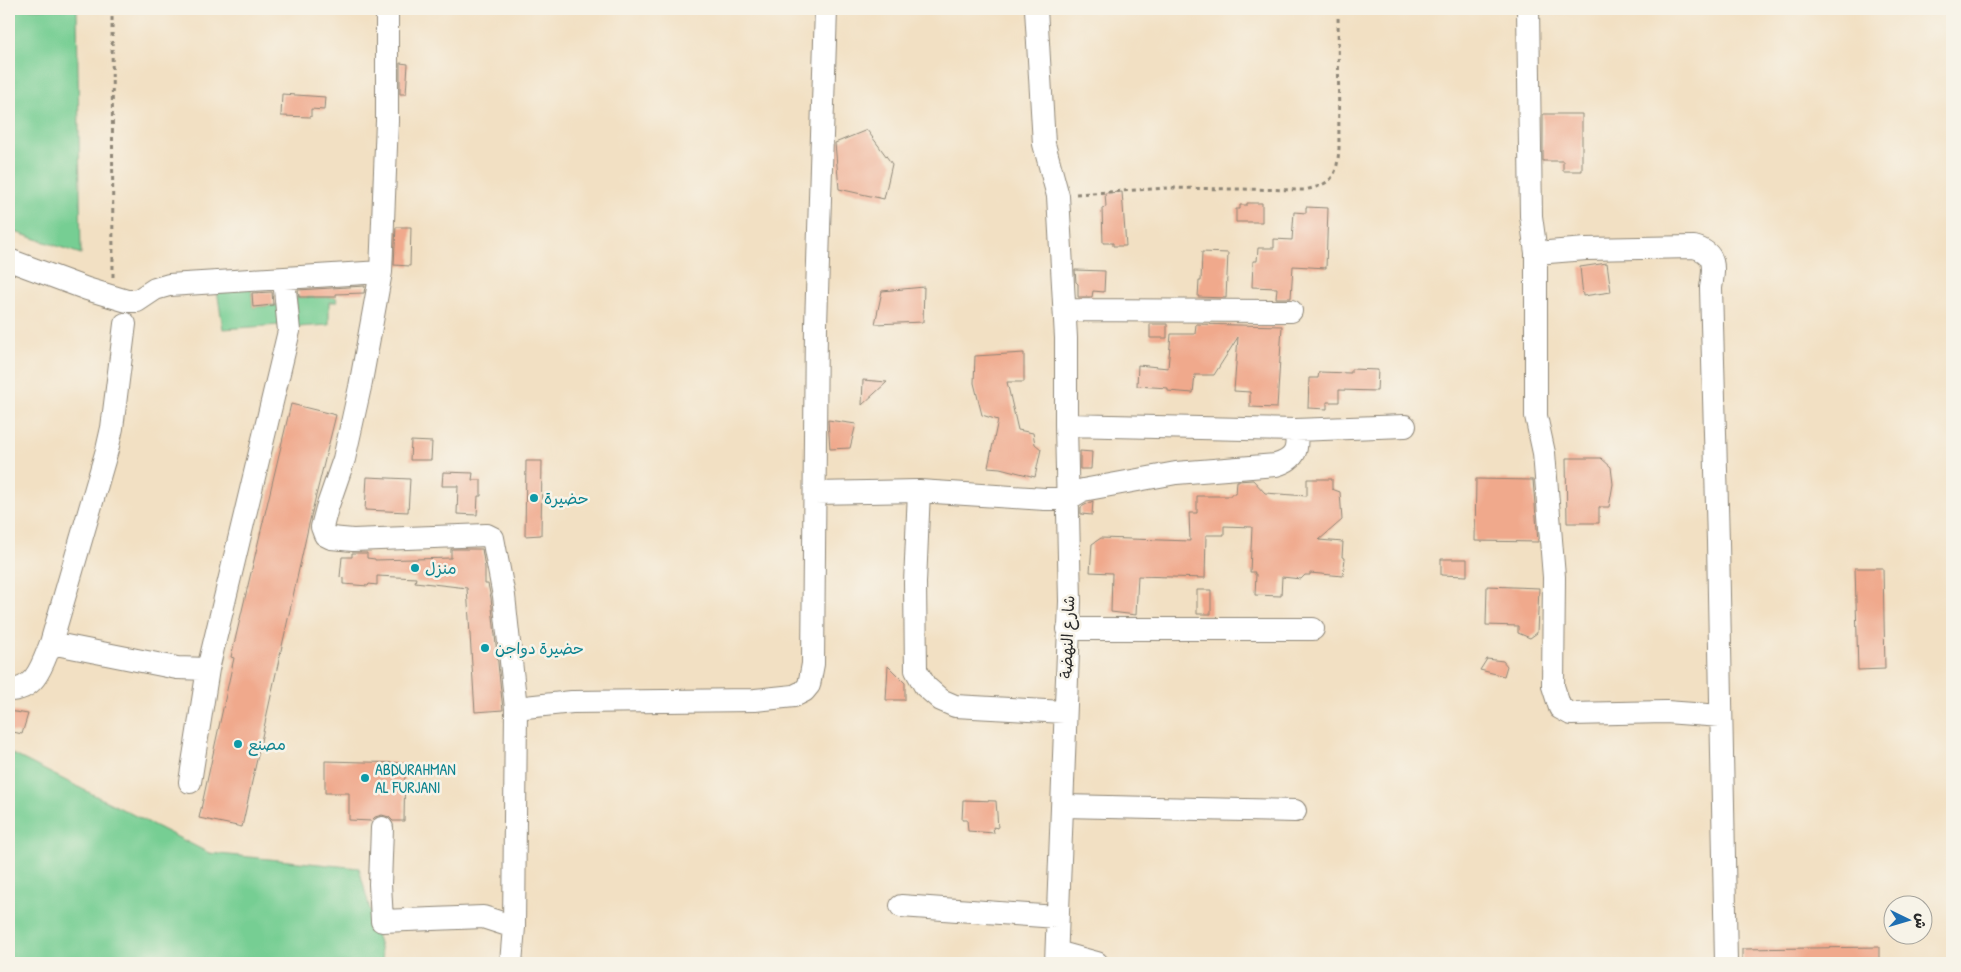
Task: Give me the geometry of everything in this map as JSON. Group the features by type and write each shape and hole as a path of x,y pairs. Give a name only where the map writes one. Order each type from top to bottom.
{"street":[{"path":"387,9 387,121 381,272 360,388 344,459 322,528 325,535 331,538 353,540 486,535 493,538 504,596 516,708 514,927 511,963"},
{"path":"516,708 572,702 755,700 794,696 804,691 809,685 813,664 816,325 826,9"},
{"name":"شارع النهضة","path":"1036,9 1044,144 1058,196 1065,310 1070,601 1064,712 1063,806 1056,958"},
{"path":"1528,9 1531,216 1536,253 1536,416 1544,453 1554,577 1554,686 1560,708 1571,714 1666,712 1721,716"},
{"path":"1536,253 1694,247 1704,250 1711,257 1714,268 1711,288 1726,963"},
{"path":"9,260 127,301 137,301 155,289 169,285 381,272"},
{"path":"190,782 208,669 289,331 284,279"},
{"path":"1065,310 1291,311"},
{"path":"9,690 25,687 32,681 51,643 107,450 112,428 125,324"},
{"path":"1066,424 1295,430 1405,426"},
{"path":"816,493 919,491 1068,499 1084,490 1176,473 1276,465 1288,461 1295,452 1297,441 1295,430"},
{"path":"919,491 915,582 916,670 925,686 941,700 955,706 1064,712"},
{"path":"1068,629 1313,629"},
{"path":"51,643 177,668 208,669"},
{"path":"1063,806 1295,811"},
{"path":"382,828 380,884 382,921 483,917 514,927"},
{"path":"901,906 1057,917"},
{"path":"1056,958 1097,963"}],"path":[{"path":"112,9 113,297"},
{"path":"1058,196 1168,188 1304,190 1320,187 1328,183 1335,174 1338,165 1339,148 1338,9"}],"green space":[{"path":"9,9 77,9 81,254 9,230"},
{"path":"251,286 253,307 281,305 280,325 223,329 217,290"},
{"path":"296,297 336,297 337,302 329,302 329,325 297,327"},
{"path":"9,752 209,853 359,868 384,963 9,963"}],"building":[{"path":"400,63 408,64 406,94 400,94"},
{"path":"282,94 325,97 324,110 311,109 311,117 281,116"},
{"path":"1543,114 1582,114 1582,171 1563,171 1563,161 1543,161"},
{"path":"867,130 892,164 884,199 839,189 835,143"},
{"path":"1122,192 1126,246 1113,246 1113,243 1103,243 1102,208 1106,207 1105,193"},
{"path":"1247,203 1262,203 1262,222 1236,222 1236,209 1240,209 1240,205 1247,205"},
{"path":"1306,207 1328,208 1326,268 1293,266 1291,298 1276,298 1277,288 1252,287 1253,261 1257,261 1258,248 1274,248 1274,239 1292,240 1294,212 1306,213"},
{"path":"396,227 411,227 410,266 394,265"},
{"path":"1202,252 1228,253 1226,298 1198,297 1199,281 1201,281"},
{"path":"1607,263 1611,292 1583,296 1580,267"},
{"path":"1075,270 1105,271 1104,292 1093,291 1092,297 1078,297"},
{"path":"365,286 364,293 336,294 336,297 299,297 298,290"},
{"path":"924,287 923,322 875,324 882,291"},
{"path":"272,292 273,305 253,307 252,293"},
{"path":"1150,324 1167,324 1167,338 1150,338"},
{"path":"1196,324 1282,326 1277,408 1250,407 1250,392 1234,391 1238,337 1214,375 1195,375 1193,393 1168,391 1168,388 1137,386 1138,365 1168,368 1171,334 1195,334"},
{"path":"1024,353 1024,382 1007,382 1018,430 1033,433 1035,444 1041,449 1035,477 1000,468 988,467 998,420 982,415 974,383 975,356"},
{"path":"1351,369 1378,370 1377,391 1339,390 1339,402 1327,402 1327,409 1308,408 1309,378 1318,378 1319,372 1351,373"},
{"path":"863,380 887,382 862,405"},
{"path":"291,404 336,415 309,524 242,827 199,818 234,658 231,657"},
{"path":"828,420 856,424 850,448 830,449"},
{"path":"411,441 432,442 431,460 410,460"},
{"path":"1080,451 1092,452 1091,469 1080,469"},
{"path":"1566,458 1601,458 1611,467 1613,484 1609,507 1599,507 1599,523 1567,523"},
{"name":"حضيرة","path":"526,461 542,461 541,535 525,536"},
{"path":"443,472 473,473 472,480 481,480 481,496 478,496 477,515 457,514 458,486 442,486"},
{"path":"367,477 410,479 408,512 365,510"},
{"path":"1307,479 1332,479 1332,489 1340,492 1342,520 1319,540 1343,542 1342,557 1345,558 1343,576 1310,573 1310,575 1305,575 1301,579 1282,577 1281,596 1255,595 1256,574 1254,574 1255,572 1250,572 1252,527 1224,526 1224,535 1206,535 1205,578 1138,576 1136,615 1111,612 1112,573 1090,572 1092,544 1101,538 1190,541 1189,513 1197,513 1197,496 1231,496 1231,494 1236,494 1237,481 1253,480 1265,493 1307,496"},
{"path":"1476,479 1533,480 1538,542 1475,541"},
{"path":"1093,501 1092,515 1081,514 1081,507"},
{"path":"451,549 482,549 485,584 488,584 491,598 503,710 475,712 467,588 415,582 416,578 377,576 377,585 343,584 343,578 340,577 342,557 352,557 352,553 367,553 367,558 375,560 451,558"},
{"path":"1441,559 1467,559 1467,576 1441,575"},
{"path":"1855,568 1883,568 1885,669 1858,670"},
{"path":"1487,586 1539,588 1537,633 1530,638 1518,633 1518,626 1486,625"},
{"path":"1197,590 1211,590 1211,614 1197,614"},
{"path":"1487,659 1503,661 1507,666 1504,676 1480,670"},
{"path":"888,666 905,683 905,700 886,700"},
{"path":"9,711 28,714 22,734 9,731"},
{"name":"ABDURAHMAN AL FURJANI","path":"325,761 405,763 404,821 393,821 389,817 382,815 375,817 371,821 349,820 349,793 325,793"},
{"path":"963,800 996,801 998,828 993,827 994,833 968,831 967,820 962,820"},
{"path":"1879,947 1879,963 1742,963 1742,949"}],"place":[{"name":"حضيرة","path":"534,498"},
{"name":"منزل","path":"415,568"},
{"name":"حضيرة دواجن","path":"485,648"},
{"name":"مصنع","path":"238,744"},
{"name":"ABDURAHMAN AL FURJANI","path":"365,778"}]}
